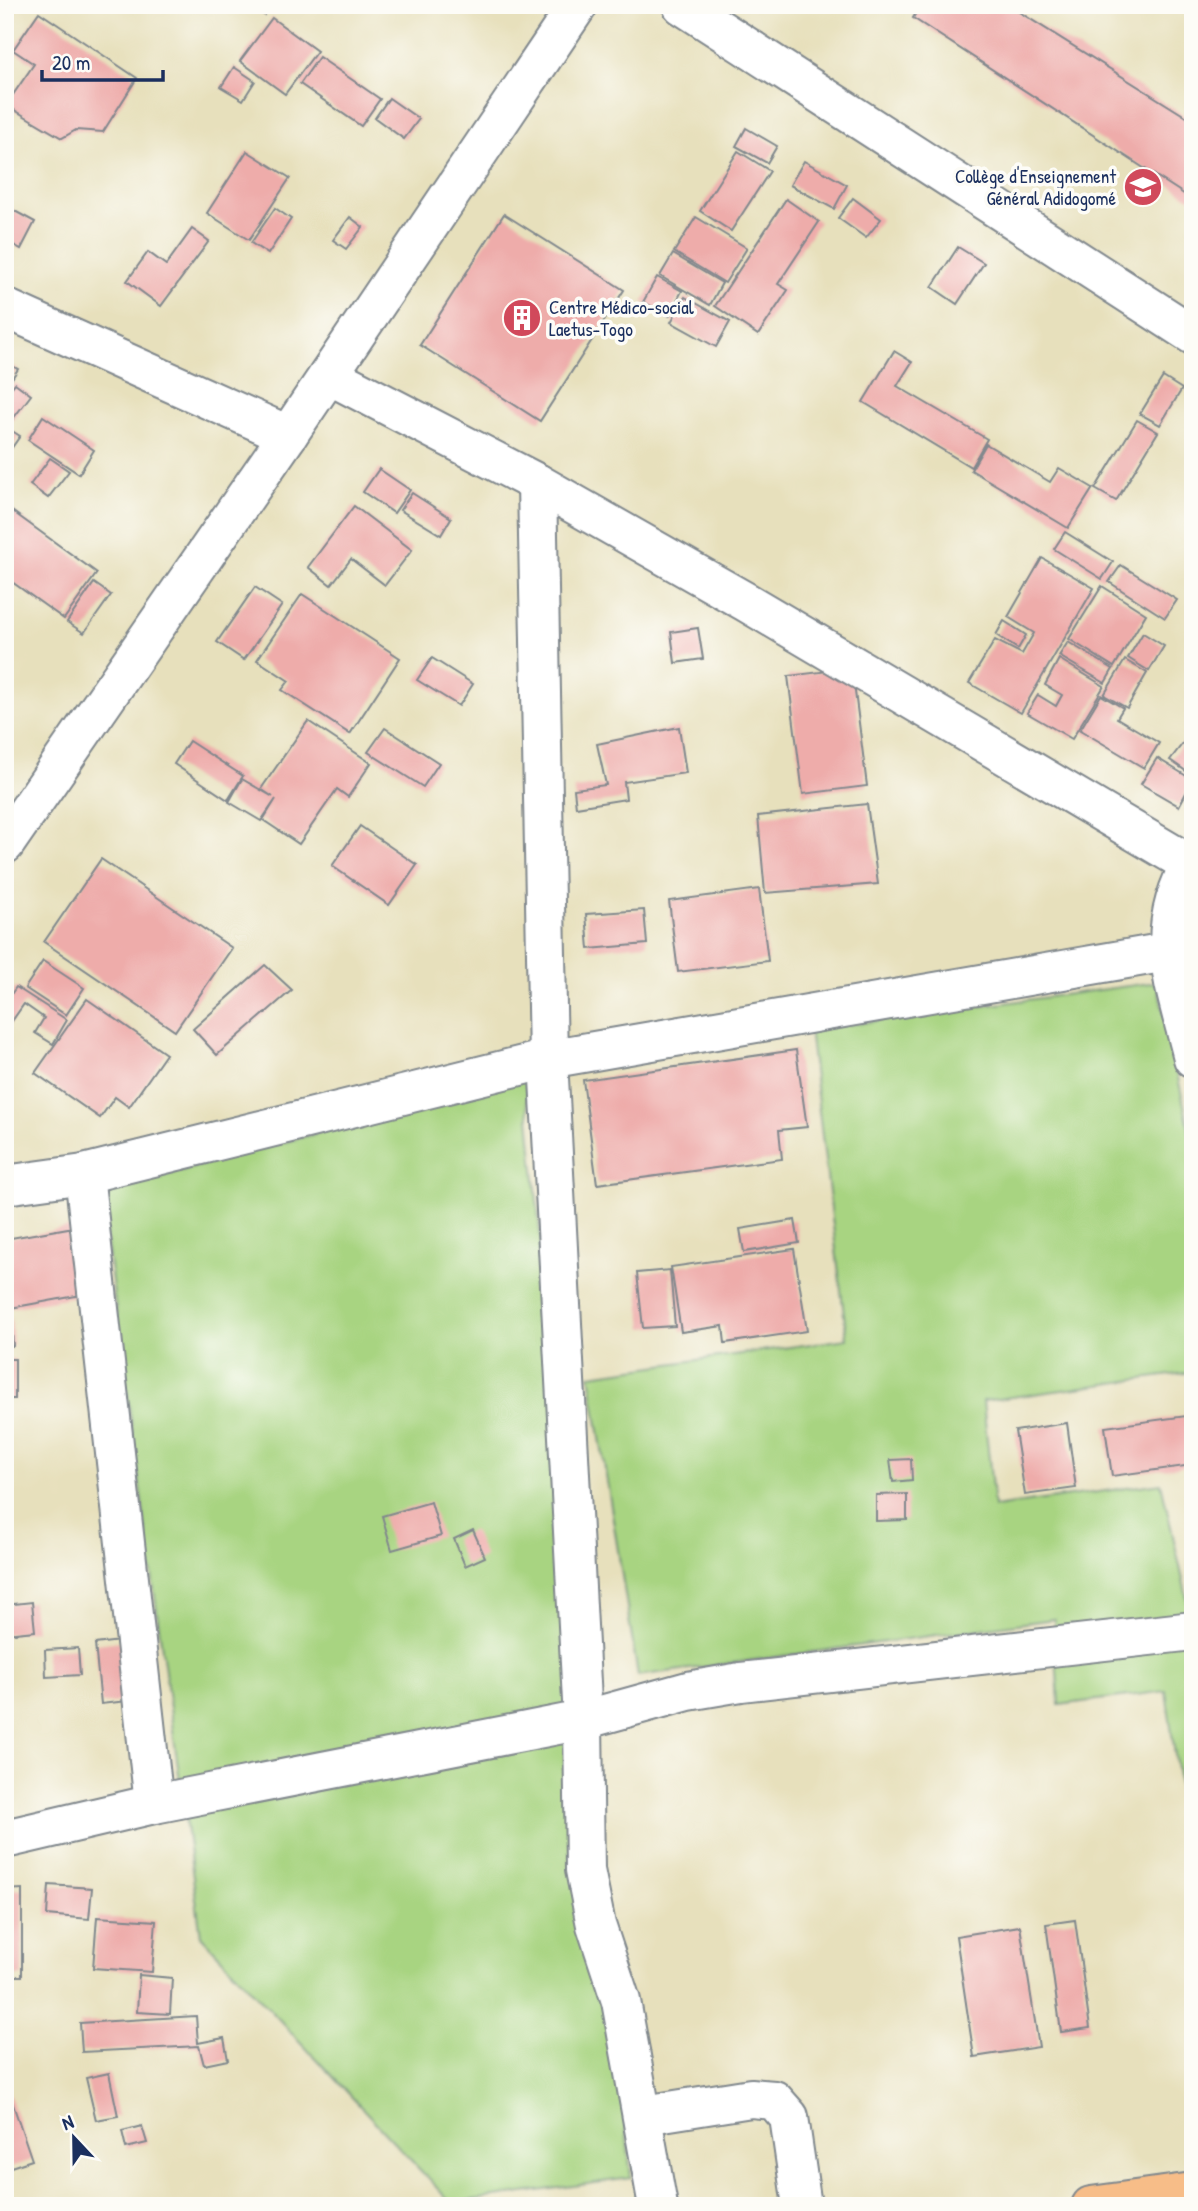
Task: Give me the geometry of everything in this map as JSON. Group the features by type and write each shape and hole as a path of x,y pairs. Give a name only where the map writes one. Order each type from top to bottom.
{"main road":[{"path":"1091,2206 1193,2192"}],"street":[{"path":"5,844 329,375 578,5"},
{"path":"682,5 1193,335"},
{"path":"5,308 288,435"},
{"path":"329,375 537,483 758,609 1192,864 1171,912 1167,952 1193,1058"},
{"path":"537,483 548,1059 583,1720 585,1870 596,1925 621,2001 644,2115 658,2206"},
{"path":"5,1185 84,1174 548,1059 1167,952"},
{"path":"84,1174 154,1804"},
{"path":"5,1839 154,1804 583,1720 688,1691 741,1682 1193,1632"},
{"path":"644,2115 751,2098 774,2100 789,2117 802,2206"}],"green space":[{"path":"1157,982 1193,1146 1193,1372 983,1401 994,1507 1161,1483 1193,1624 1193,1884 1166,1691 1059,1705 1054,1619 638,1676 590,1375 847,1339 809,1030"},
{"path":"525,1076 631,2178 451,2203 201,1936 100,1193"}],"building":[{"path":"251,5 272,5 264,15"},
{"path":"921,5 1008,5 1193,121 1193,200 913,18"},
{"path":"39,12 137,78 103,132 76,130 62,138 6,105 34,64 13,50"},
{"path":"272,18 317,51 285,94 240,61"},
{"path":"319,57 380,99 361,126 300,84"},
{"path":"234,67 255,81 243,100 221,87"},
{"path":"389,98 419,119 404,139 375,118"},
{"path":"746,128 777,146 767,163 736,146"},
{"path":"247,151 290,178 249,240 207,213"},
{"path":"738,151 770,171 731,231 700,211"},
{"path":"804,161 847,185 834,209 790,185"},
{"path":"853,198 881,219 866,238 838,218"},
{"path":"786,199 819,222 778,284 788,290 758,335 715,306"},
{"path":"275,208 291,219 268,254 251,243"},
{"path":"11,209 35,222 21,249 5,240 5,219"},
{"name":"Centre Médico-social Laetus-Togo","path":"504,214 624,290 540,421 420,345"},
{"path":"350,217 363,227 346,249 333,240"},
{"path":"696,217 747,248 725,283 674,252"},
{"path":"192,229 209,241 161,306 127,281 148,252 166,265"},
{"path":"958,247 984,263 957,304 932,287"},
{"path":"673,254 722,283 710,305 660,276"},
{"path":"657,277 682,291 669,316 643,302"},
{"path":"685,297 730,322 716,347 671,322"},
{"path":"894,351 912,362 897,386 987,439 971,467 863,402"},
{"path":"5,362 18,369 5,389"},
{"path":"1163,377 1182,389 1160,425 1140,414"},
{"path":"15,383 31,395 9,424 5,422 5,395"},
{"path":"43,416 94,450 79,474 28,440"},
{"path":"1137,420 1158,432 1116,501 1095,489"},
{"path":"9,429 20,436 11,449 5,448 5,435"},
{"path":"986,444 1050,482 1059,468 1093,488 1068,528 971,470"},
{"path":"50,458 69,471 48,498 30,485"},
{"path":"379,469 410,490 394,513 363,492"},
{"path":"412,493 451,518 441,535 400,510"},
{"path":"5,506 97,573 64,619 5,577"},
{"path":"354,506 412,550 385,585 351,559 331,585 308,567"},
{"path":"1065,532 1113,562 1102,579 1054,549"},
{"path":"1042,558 1094,588 1021,713 969,683 995,640 1022,654 1034,633 1008,617"},
{"path":"1121,565 1177,600 1165,618 1109,582"},
{"path":"94,583 111,595 84,633 67,622"},
{"path":"1102,586 1146,614 1114,667 1069,639"},
{"path":"255,587 282,605 244,660 217,642"},
{"path":"302,594 400,658 350,734 282,690 289,681 257,660"},
{"path":"1004,621 1026,635 1018,649 996,635"},
{"path":"698,628 703,659 675,663 671,632"},
{"path":"1143,633 1164,646 1149,671 1128,658"},
{"path":"1068,642 1113,669 1105,683 1059,656"},
{"path":"432,658 473,684 459,706 417,680"},
{"path":"1059,659 1104,686 1072,739 1027,713 1038,695 1056,706 1062,695 1045,685"},
{"path":"1125,660 1147,673 1127,708 1104,695"},
{"path":"852,668 867,786 803,794 788,676"},
{"path":"1101,695 1123,708 1117,718 1159,743 1144,768 1080,730"},
{"path":"308,721 371,763 348,797 337,789 299,844 263,820 276,799 261,821 229,802 242,779 273,797 261,789"},
{"path":"679,727 686,773 624,782 626,799 576,807 574,789 606,785 597,744"},
{"path":"385,728 439,763 423,787 368,752"},
{"path":"1193,730 1193,776 1170,760"},
{"path":"189,741 243,776 228,800 174,764"},
{"path":"1157,758 1193,780 1179,806 1141,784"},
{"path":"867,804 878,884 765,893 758,816"},
{"path":"360,826 417,865 389,905 332,866"},
{"path":"101,859 232,948 175,1031 44,942"},
{"path":"759,889 768,961 678,972 669,901"},
{"path":"644,910 647,944 589,949 586,914"},
{"path":"43,961 84,988 66,1015 25,988"},
{"path":"265,965 292,990 217,1055 193,1029"},
{"path":"16,987 67,1020 53,1044 35,1033 44,1018 24,1004 5,1031 5,1003"},
{"path":"87,999 166,1054 129,1107 115,1097 100,1118 35,1073"},
{"path":"796,1050 807,1127 779,1130 782,1159 597,1184 583,1080"},
{"path":"795,1220 799,1243 744,1252 740,1229"},
{"path":"74,1227 87,1294 5,1309 5,1239"},
{"path":"794,1249 807,1331 725,1343 723,1326 681,1332 671,1267"},
{"path":"670,1270 675,1326 643,1328 637,1273"},
{"path":"11,1318 13,1346 5,1347 5,1319"},
{"path":"5,1359 15,1359 15,1399 5,1399"},
{"path":"1186,1416 1193,1465 1112,1476 1105,1427"},
{"path":"1067,1423 1076,1488 1025,1495 1015,1431"},
{"path":"911,1459 912,1480 893,1482 890,1460"},
{"path":"907,1494 907,1520 876,1521 876,1495"},
{"path":"431,1502 441,1536 392,1550 382,1516"},
{"path":"473,1530 485,1557 465,1566 454,1539"},
{"path":"32,1602 35,1631 5,1634 5,1605"},
{"path":"120,1641 127,1701 101,1704 95,1644"},
{"path":"78,1648 80,1675 46,1677 45,1650"},
{"path":"49,1885 92,1888 89,1919 47,1915"},
{"path":"22,1889 22,1976 5,1976 5,1890"},
{"path":"97,1917 156,1921 152,1972 93,1968"},
{"path":"1075,1920 1090,2028 1061,2032 1046,1924"},
{"path":"1020,1926 1039,2047 974,2057 956,1936"},
{"path":"139,1975 172,1978 170,2014 137,2012"},
{"path":"5,1999 8,1999 8,2073 5,2073"},
{"path":"196,2016 198,2043 224,2038 228,2060 204,2065 199,2046 82,2052 80,2023"},
{"path":"109,2073 118,2116 96,2120 86,2078"},
{"path":"6,2084 32,2160 11,2167 5,2151"},
{"path":"142,2126 147,2143 126,2148 122,2131"}],"place":[{"name":"Collège d'Enseignement Général Adidogomé","path":"1143,187"},
{"name":"Centre Médico-social Laetus-Togo","path":"522,318"}]}
